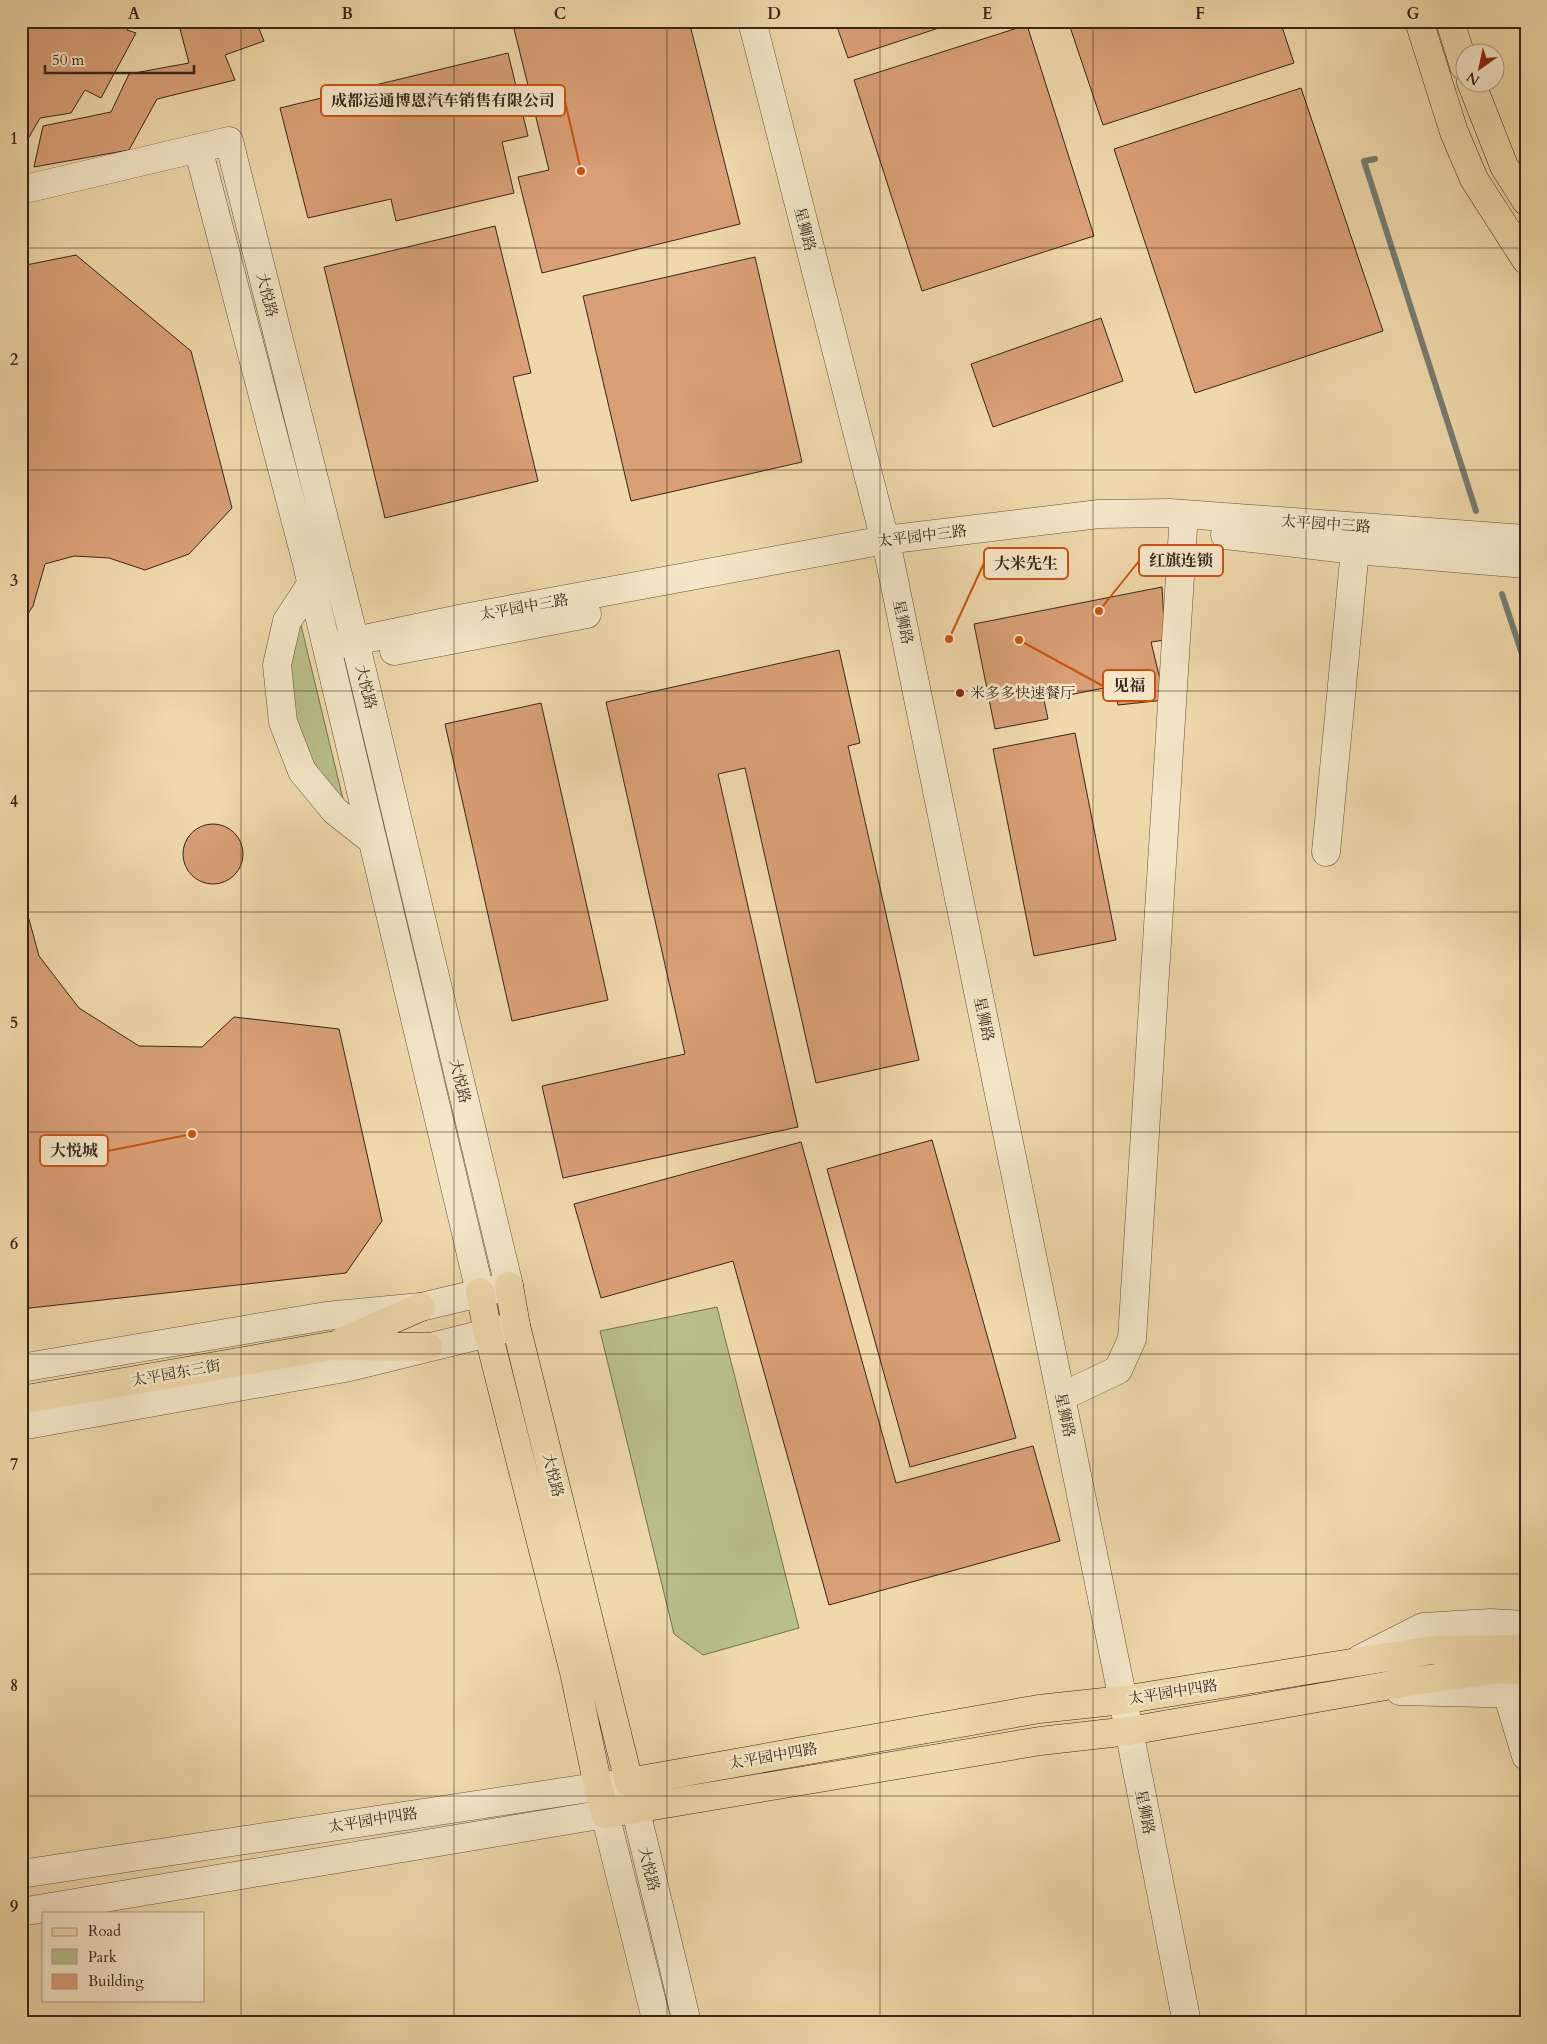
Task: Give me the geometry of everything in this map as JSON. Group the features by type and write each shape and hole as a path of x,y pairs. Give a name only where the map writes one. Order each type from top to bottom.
{"main road":[{"path":"1419,21 1454,132 1474,179 1526,260"},
{"path":"1450,21 1457,42"},
{"path":"1475,92 1504,166 1526,202"},
{"name":"大悦路","path":"509,1286 516,1326 629,1782"},
{"path":"480,1292 488,1333 574,1672 605,1814 1040,1741 1129,1732 1414,1681 1500,1670 1526,1671"},
{"path":"330,1346 421,1307"},
{"path":"330,1346 428,1347"},
{"name":"太平园东三街","path":"21,1400 330,1346"},
{"name":"太平园中四路","path":"629,1782 1039,1709 1123,1700 1357,1661 1432,1650 1526,1649"}],"street":[{"name":"星狮路","path":"752,21 887,548 1123,1700 1187,2023"},
{"name":"大悦路","path":"198,148 229,141 356,650 509,1286"},
{"path":"21,190 198,148 312,583 480,1292"},
{"name":"太平园中三路","path":"329,656 887,548 1099,514 1170,513 1526,539"},
{"name":"太平园中三路","path":"887,548 1094,529 1183,529 1355,550 1526,564"},
{"path":"1061,1397 1118,1370 1132,1339 1183,529"},
{"path":"1326,852 1355,550"},
{"path":"312,583 287,621 277,665 283,722 302,771 335,811 373,841"},
{"path":"21,1368 326,1316 421,1307 509,1286"},
{"path":"21,1426 350,1367 516,1326"},
{"path":"1357,1661 1423,1627 1490,1623 1526,1625"},
{"path":"1358,1690 1516,1694 1526,1756"},
{"name":"大悦路","path":"629,1782 687,2023"},
{"name":"太平园中四路","path":"21,1874 629,1782"},
{"path":"21,1912 605,1814 657,2023"}],"green space":[{"path":"300,621 343,799 325,783 310,761 295,724 287,683"},
{"path":"717,1307 799,1628 703,1655 674,1634 600,1331"}],"building":[{"path":"21,21 131,21 127,30 136,33 101,98 85,90 71,113 40,118 21,151"},
{"path":"178,21 256,21 264,41 225,55 235,80 157,99 129,150 34,167 43,126 111,112 129,74 189,63"},
{"path":"544,21 689,21 740,224 542,273 518,177 549,170 514,29"},
{"path":"835,21 960,21 848,58"},
{"path":"1068,21 1280,21 1294,63 1103,125"},
{"path":"1027,25 1094,236 922,291 854,80"},
{"path":"508,53 528,136 502,142 514,193 396,221 391,199 308,218 280,108"},
{"path":"1301,88 1383,331 1195,393 1114,149"},
{"path":"495,226 531,373 513,377 538,481 385,518 324,267"},
{"path":"76,255 191,351 232,508 189,554 145,570 109,558 74,556 45,564 33,606 21,624 21,266"},
{"path":"755,257 802,462 631,501 583,296"},
{"path":"1101,318 1123,381 993,427 971,364"},
{"path":"1162,587 1165,640 1151,642 1165,700 1118,705 1114,686 1044,700 1048,719 995,729 974,624"},
{"path":"839,650 860,743 848,746 919,1060 816,1083 745,768 718,774 798,1127 563,1178 542,1086 685,1054 606,702"},
{"path":"541,703 608,1000 512,1021 445,724"},
{"path":"1075,733 1116,940 1034,956 993,749"},
{"path":"207,824 219,824 235,832 241,842 243,854 241,866 235,876 219,884 207,884 191,876 183,860 183,848 191,832"},
{"path":"21,890 39,956 79,1008 139,1046 202,1047 234,1017 339,1029 382,1221 346,1273 21,1309"},
{"path":"932,1140 1016,1438 910,1467 827,1169"},
{"path":"801,1142 896,1483 1033,1446 1060,1541 829,1605 733,1261 601,1298 574,1204"}],"waterway":[{"path":"1375,159 1364,161 1476,511"},
{"path":"1502,594 1526,666"}],"place":[{"name":"成都运通博恩汽车销售有限公司","path":"581,171"},
{"name":"红旗连锁","path":"1099,611"},
{"name":"大米先生","path":"949,639"},
{"name":"见福","path":"1019,640"},
{"name":"米多多快速餐厅","path":"960,693"},
{"name":"大悦城","path":"192,1134"}]}
